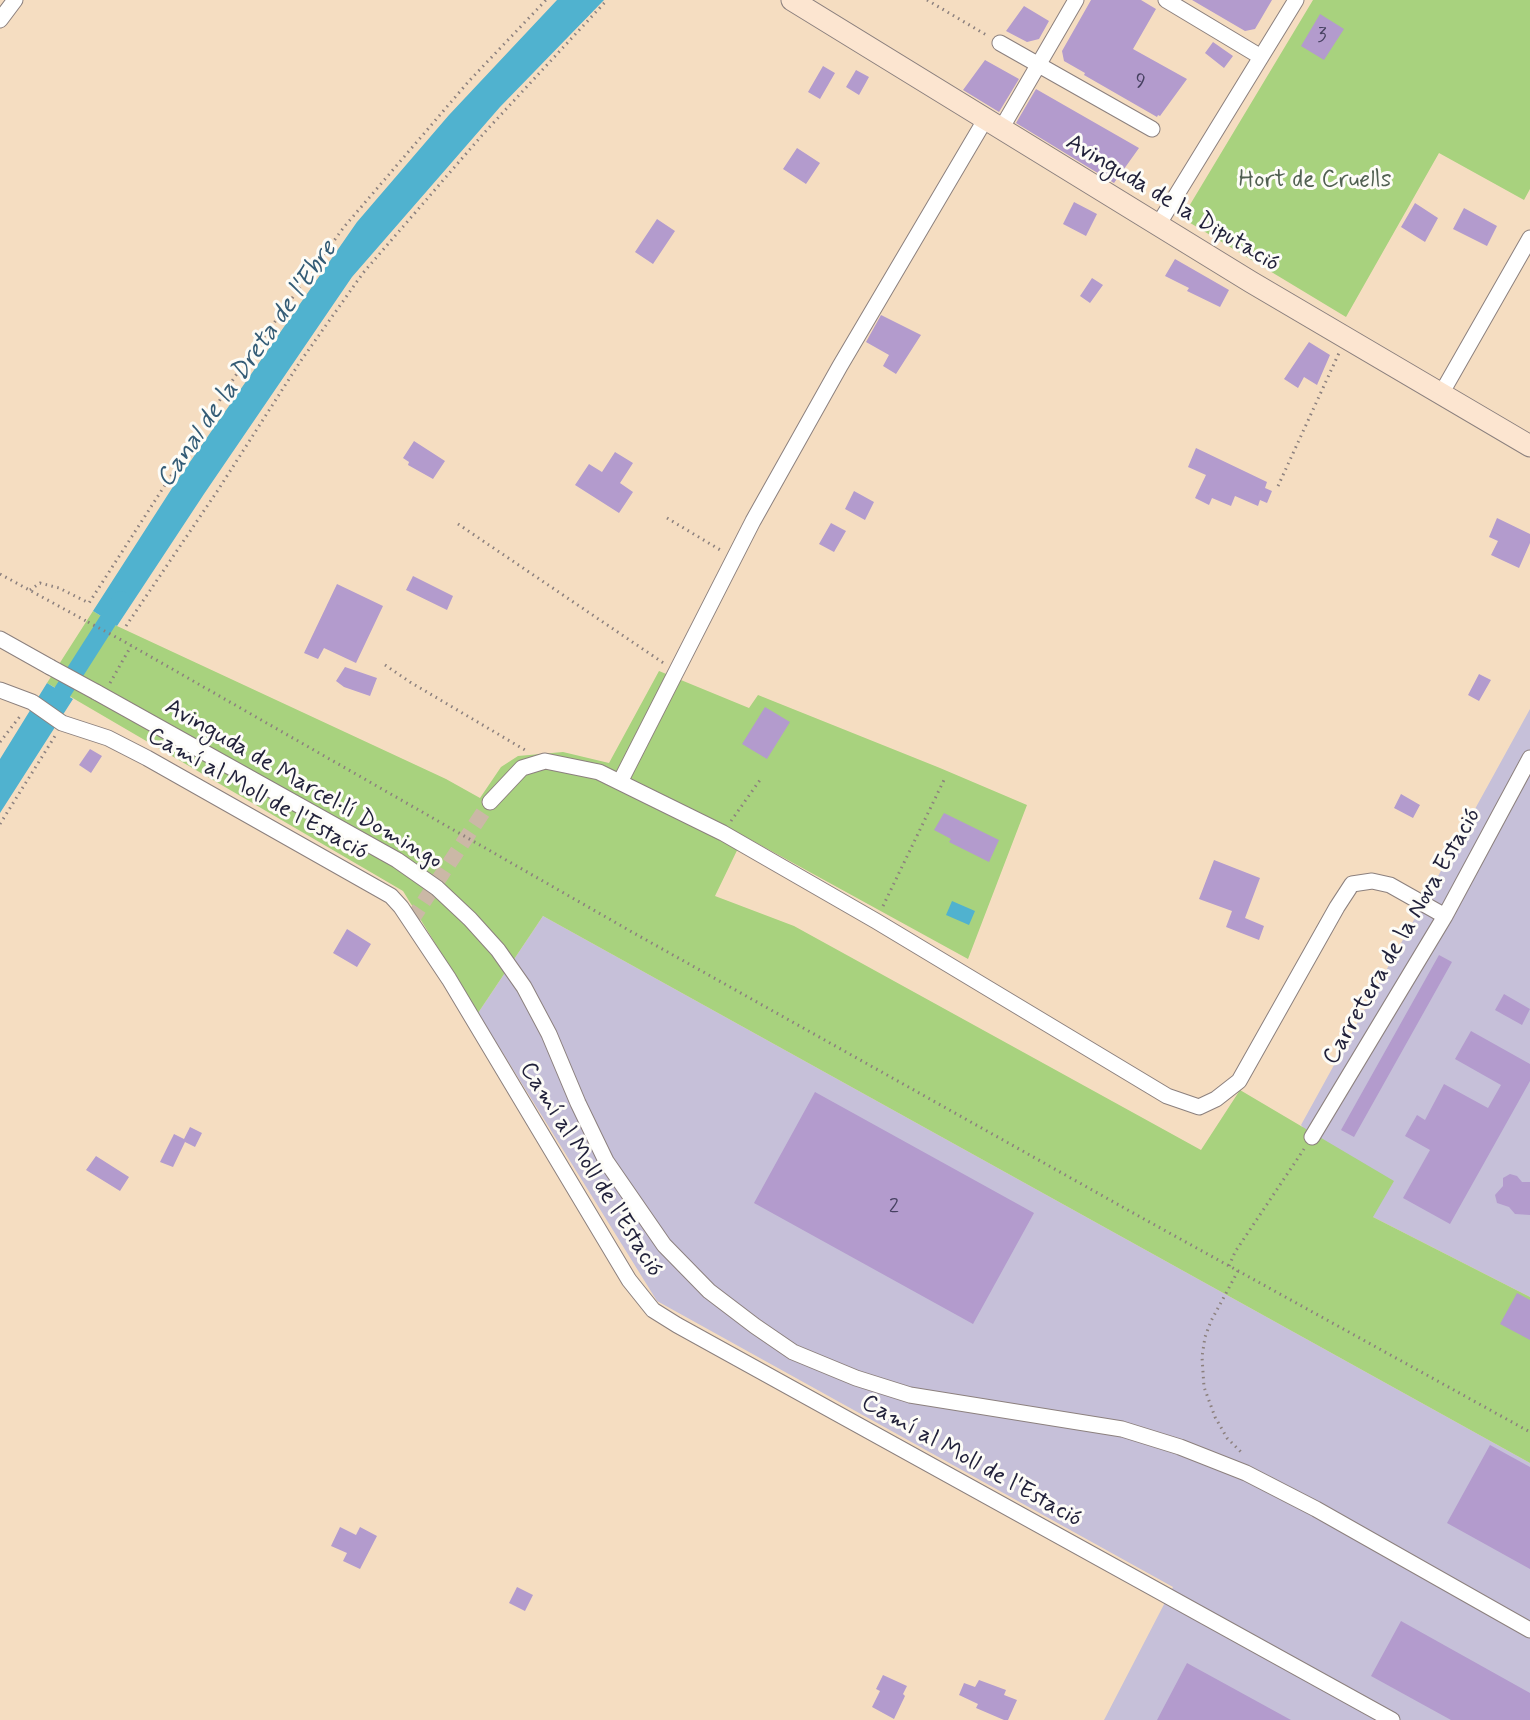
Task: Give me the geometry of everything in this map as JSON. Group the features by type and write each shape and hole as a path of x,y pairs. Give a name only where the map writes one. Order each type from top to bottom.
{"street":[{"path":"0,20 15,0"},
{"path":"620,782 734,558 840,366 993,125 1038,65 1076,0"},
{"path":"1166,0 1261,57"},
{"path":"1158,225 1296,0"},
{"name":"Avinguda de la Diputació","path":"795,1 1158,225 1530,446"},
{"path":"1000,42 1152,129"},
{"path":"1441,394 1530,237"},
{"name":"Avinguda de Marcel·lí Domingo","path":"0,639 397,860 437,888 498,950 524,987 549,1034 606,1161 664,1245 709,1291 794,1352 856,1378 910,1395 1122,1429 1180,1447 1246,1473 1316,1509 1530,1630"},
{"name":"Camí al Moll de l'Estació","path":"0,690 32,702 62,723 108,738 168,769 391,896 401,907 449,979 629,1281 653,1310 676,1325 1392,1720"},
{"name":"Carretera de la Nova Estació","path":"1312,1137 1445,916 1530,758"},
{"path":"490,801 522,768 544,761 599,772 723,832 1167,1096 1199,1107 1215,1099 1239,1081 1337,906 1352,884 1372,881 1390,885 1445,916"}],"path":[{"path":"30,590 40,583 59,588 89,603 236,375 344,227 469,81 546,0"},
{"path":"126,626 218,490 300,362 363,273 484,133 607,0"},
{"path":"927,0 1000,42"},
{"path":"1278,486 1346,338"},
{"path":"667,518 734,558"},
{"path":"459,524 676,672"},
{"path":"0,574 125,642 632,932 1530,1432"},
{"path":"99,694 131,646"},
{"path":"385,665 544,761"},
{"path":"0,742 32,702"},
{"path":"0,824 62,723"},
{"path":"723,832 760,780"},
{"path":"876,921 944,780"},
{"path":"1229,1266 1235,1252 1312,1137"},
{"path":"1238,1271 1211,1321 1205,1337 1202,1357 1204,1387 1215,1417 1227,1438 1251,1462 1246,1473"}],"shaded area":[{"path":"1530,709 1530,1297 1373,1217 1301,1125"},
{"path":"543,916 1530,1463 1530,1720 1104,1720 1173,1587 657,1301 478,1013"}],"green space":[{"name":"Hort de Cruells","path":"1313,0 1530,0 1530,189 1524,200 1439,153 1346,317 1182,218"},
{"path":"93,611 117,626 446,779 480,798 501,767 518,756 563,752 609,763 659,671 749,708 758,695 1027,805 968,959 744,836 715,896 794,926 1201,1150 1240,1090 1394,1181 1373,1217 1530,1297 1530,1463 543,916 478,1013 403,891 47,683"}],"water":[{"path":"557,0 604,0 500,107 352,277 117,626 93,611 176,482 357,222 449,115"},
{"path":"47,683 73,699 0,813 0,759"},
{"path":"952,901 975,911 969,925 946,915"}],"building":[{"path":"1091,0 1141,0 1156,9 1133,49 1187,79 1160,116 1157,117 1064,61 1062,51"},
{"path":"1192,0 1272,0 1255,29 1245,31"},
{"path":"1024,6 1049,21 1039,39 1027,42 1006,31"},
{"path":"1320,14 1344,29 1324,60 1301,46"},
{"path":"1213,42 1233,56 1224,68 1205,53"},
{"path":"985,60 1019,79 999,112 963,90"},
{"path":"823,66 835,73 820,99 808,92"},
{"path":"856,70 869,77 859,95 846,87"},
{"path":"1036,89 1139,148 1114,183 1016,123"},
{"path":"797,148 820,163 806,184 783,169"},
{"path":"1074,202 1097,214 1086,236 1063,224"},
{"path":"1415,203 1438,218 1425,242 1401,227"},
{"path":"1464,208 1497,226 1487,246 1453,229"},
{"path":"657,219 675,231 653,264 635,252"},
{"path":"1175,259 1229,290 1220,307 1187,291 1189,288 1165,276"},
{"path":"1092,278 1103,285 1090,303 1080,296"},
{"path":"881,315 921,335 896,374 883,366 889,355 866,342"},
{"path":"1309,342 1330,355 1317,385 1304,377 1298,388 1284,379"},
{"path":"414,441 445,461 433,479 408,465 409,462 403,458"},
{"path":"1196,448 1267,482 1265,488 1272,491 1267,503 1260,500 1258,506 1235,496 1231,506 1212,498 1209,505 1195,498 1206,475 1188,467"},
{"path":"615,452 633,463 620,483 633,492 619,513 575,485 589,464 602,472"},
{"path":"854,491 874,502 865,520 845,509"},
{"path":"1497,518 1530,534 1530,543 1519,568 1491,555 1498,541 1489,537"},
{"path":"831,523 846,531 834,552 819,544"},
{"path":"413,576 453,596 447,610 406,590"},
{"path":"337,584 383,606 356,663 324,648 318,659 304,653"},
{"path":"345,667 377,678 370,696 344,687 336,681"},
{"path":"1479,674 1491,680 1479,701 1468,695"},
{"path":"765,707 790,722 767,759 742,744"},
{"path":"90,749 102,756 91,773 79,765"},
{"path":"1401,794 1420,805 1413,818 1394,808"},
{"path":"944,813 999,840 989,862 949,842 951,839 934,830"},
{"path":"1214,860 1260,878 1245,918 1264,926 1259,940 1226,927 1232,911 1199,899"},
{"path":"347,929 371,944 357,967 333,953"},
{"path":"1439,955 1452,962 1354,1137 1341,1130"},
{"path":"1504,994 1530,1009 1522,1025 1495,1010"},
{"path":"1471,1031 1530,1064 1530,1081 1450,1224 1403,1198 1430,1150 1405,1136 1417,1115 1425,1120 1444,1084 1488,1108 1501,1085 1455,1059"},
{"path":"815,1092 1034,1213 973,1324 754,1203"},
{"path":"190,1127 202,1133 195,1147 185,1142 173,1167 160,1162 174,1134 184,1139"},
{"path":"96,1156 129,1177 120,1191 86,1170"},
{"path":"1510,1174 1517,1176 1522,1182 1530,1182 1530,1215 1515,1214 1509,1207 1497,1203 1495,1195 1503,1186 1503,1178"},
{"path":"1517,1293 1530,1300 1530,1340 1500,1324"},
{"path":"1490,1445 1530,1467 1530,1569 1447,1523"},
{"path":"340,1527 356,1535 360,1527 377,1536 360,1569 343,1561 347,1553 331,1546"},
{"path":"517,1587 533,1595 525,1611 509,1603"},
{"path":"1401,1621 1530,1693 1530,1720 1451,1720 1371,1676"},
{"path":"1187,1663 1291,1720 1157,1720"},
{"path":"883,1675 907,1686 903,1694 905,1696 894,1719 872,1707 880,1691 876,1689"},
{"path":"979,1680 1006,1690 1004,1695 1017,1700 1008,1720 976,1708 978,1704 959,1695 964,1683 975,1687"}],"waterway":[{"name":"Canal de la Dreta de l'Ebre","path":"49,713 121,600"}],"tunnel":[{"path":"411,921 490,802"}]}
